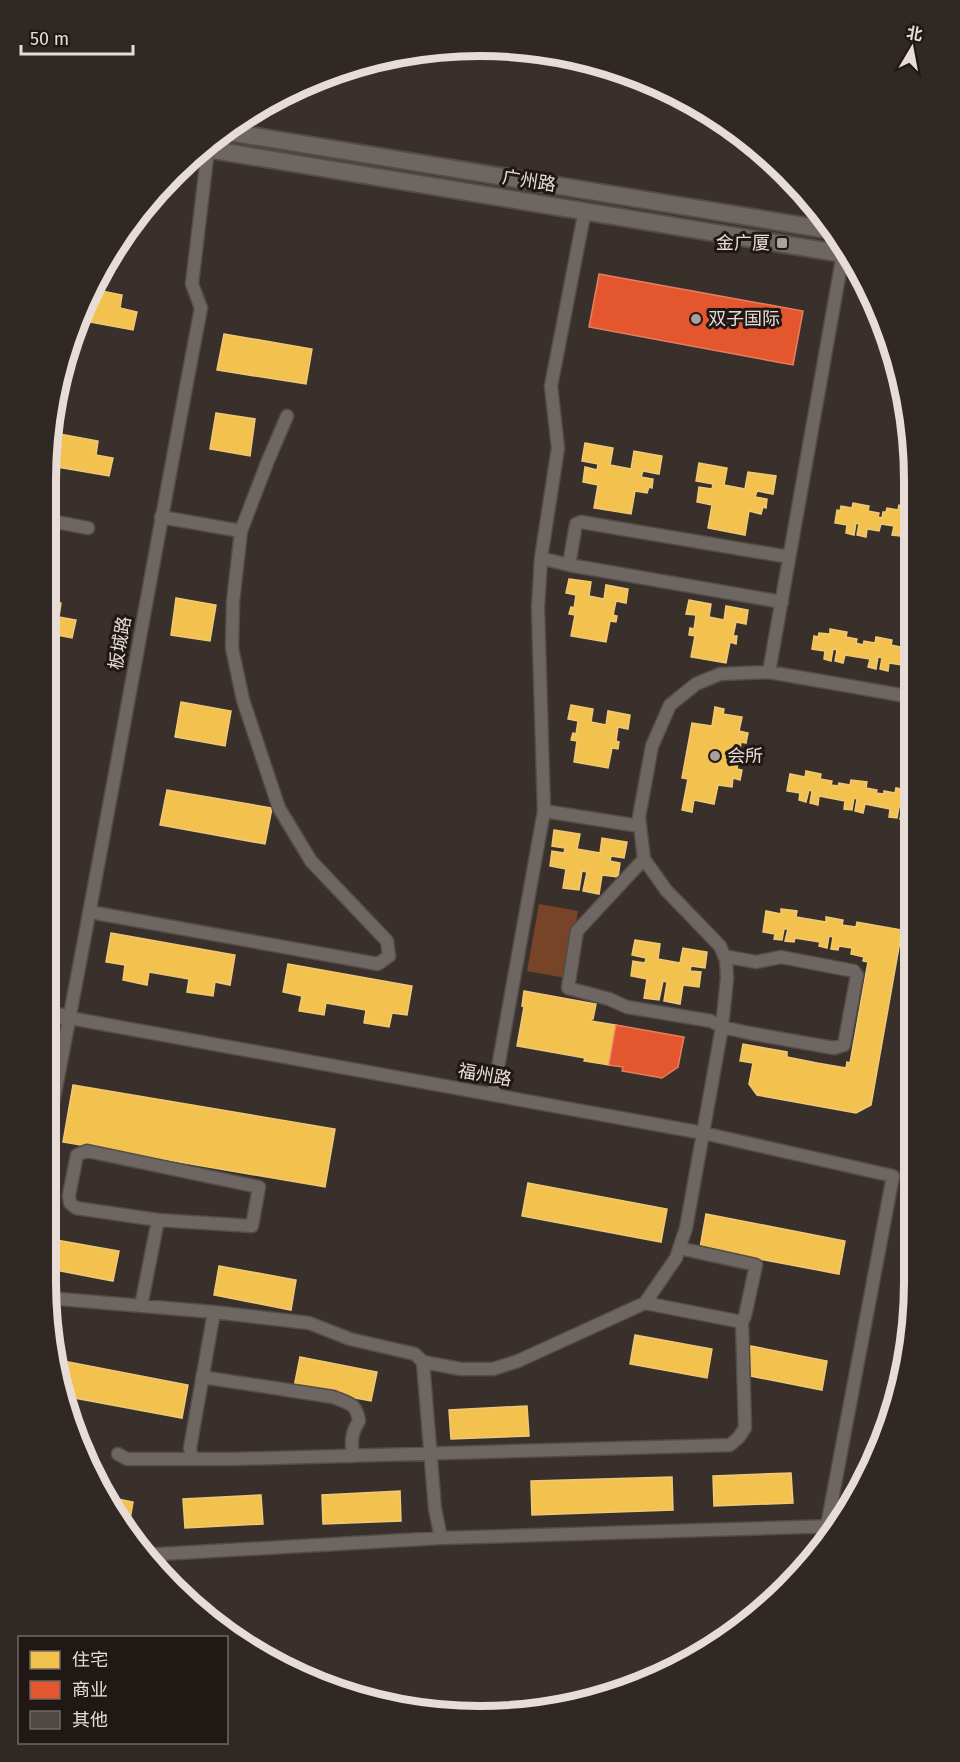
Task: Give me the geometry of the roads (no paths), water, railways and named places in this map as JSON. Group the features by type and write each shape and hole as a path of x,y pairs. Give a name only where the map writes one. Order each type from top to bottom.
{"main road":[{"name":"广州路","path":"235,133 822,229"},
{"name":"广州路","path":"214,149 838,253"}],"street":[{"name":"板城路","path":"56,1089 201,308 192,284 204,158"},
{"path":"493,1095 544,811 538,608 541,558 558,448 550,386 585,210"},
{"path":"769,672 844,262"},
{"path":"90,912 378,964 389,956 387,941 311,861 279,807 243,700 232,648 232,602 241,531 287,416"},
{"path":"161,517 241,531"},
{"path":"56,522 88,528"},
{"path":"569,565 576,524 581,522 789,557"},
{"path":"541,558 569,565 782,602"},
{"path":"56,1299 309,1323 350,1339 415,1354 423,1362 461,1369 493,1369 518,1361 645,1303 676,1258 686,1228 722,1027 727,978 720,946 666,890 644,859 639,817 652,747 670,705 696,684 720,674 769,672 904,696"},
{"path":"544,811 639,826"},
{"path":"644,859 577,931 568,988 609,999 627,1007 711,1021 722,1027 834,1048 844,1045 856,975 854,971 781,957 756,962 724,956"},
{"path":"56,1015 70,1018"},
{"name":"福州路","path":"70,1018 702,1133 893,1176 832,1519"},
{"path":"87,1151 259,1187 252,1226 158,1220 76,1208 70,1203 69,1195 77,1155 87,1151"},
{"path":"141,1306 158,1220"},
{"path":"118,1454 128,1459 192,1459 730,1445 745,1428 742,1322 756,1265 679,1248"},
{"path":"645,1303 742,1322"},
{"path":"192,1459 190,1449 213,1312"},
{"path":"423,1362 435,1509 441,1538"},
{"path":"202,1377 333,1397 351,1404 357,1410 359,1421 351,1439 353,1456"},
{"path":"155,1554 441,1538 827,1526"}],"place":[{"name":"金广厦","path":"782,243"},
{"name":"双子国际","path":"696,319"},
{"name":"会所","path":"715,756"}]}
